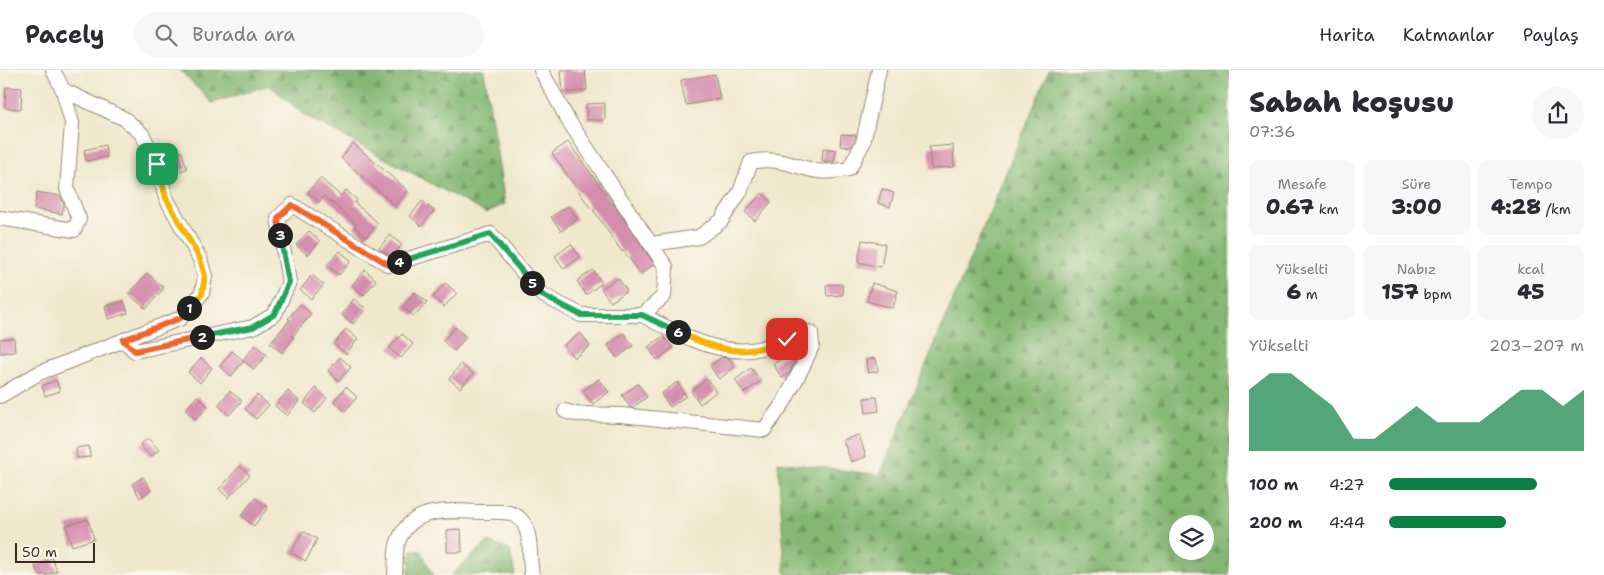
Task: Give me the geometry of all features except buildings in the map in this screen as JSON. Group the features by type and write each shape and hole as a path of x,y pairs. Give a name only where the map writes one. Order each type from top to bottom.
{"street":[{"path":"0,218 74,230 79,219 67,189 72,123 63,90 53,70"},
{"path":"540,70 568,120 666,267 664,296 642,315"},
{"path":"652,244 699,237 720,221 740,192 751,162 764,159 820,171 849,169 863,143 879,70"},
{"path":"0,396 39,373 181,318 202,294 205,276 200,259 166,198 157,164 142,134 125,119 63,90"},
{"path":"123,340 135,351 253,327 275,314 289,282 278,218 292,205 389,265 490,234 540,294 581,315 642,315 701,343 735,351 760,349 804,332 810,334 812,346 784,402 764,430 621,415 575,414 565,411"},
{"path":"395,575 397,547 401,534 409,524 424,515 440,510 507,513 518,516 526,527 532,575"}],"green space":[{"path":"180,70 484,70 505,204 486,213 306,116 269,85 212,103"},
{"path":"1049,70 1229,70 1229,575 787,575 785,571 778,462 880,475"},
{"path":"488,542 510,550 515,575 451,575"},
{"path":"412,550 421,551 433,575 409,575"}],"route":[{"path":"157,164 166,198 200,259 205,276 202,294 181,318 123,340 135,351 253,327 275,314 289,282 278,218 292,205 389,265 490,234 540,294 581,315 642,315 701,343 735,351 760,349 787,339"}]}
